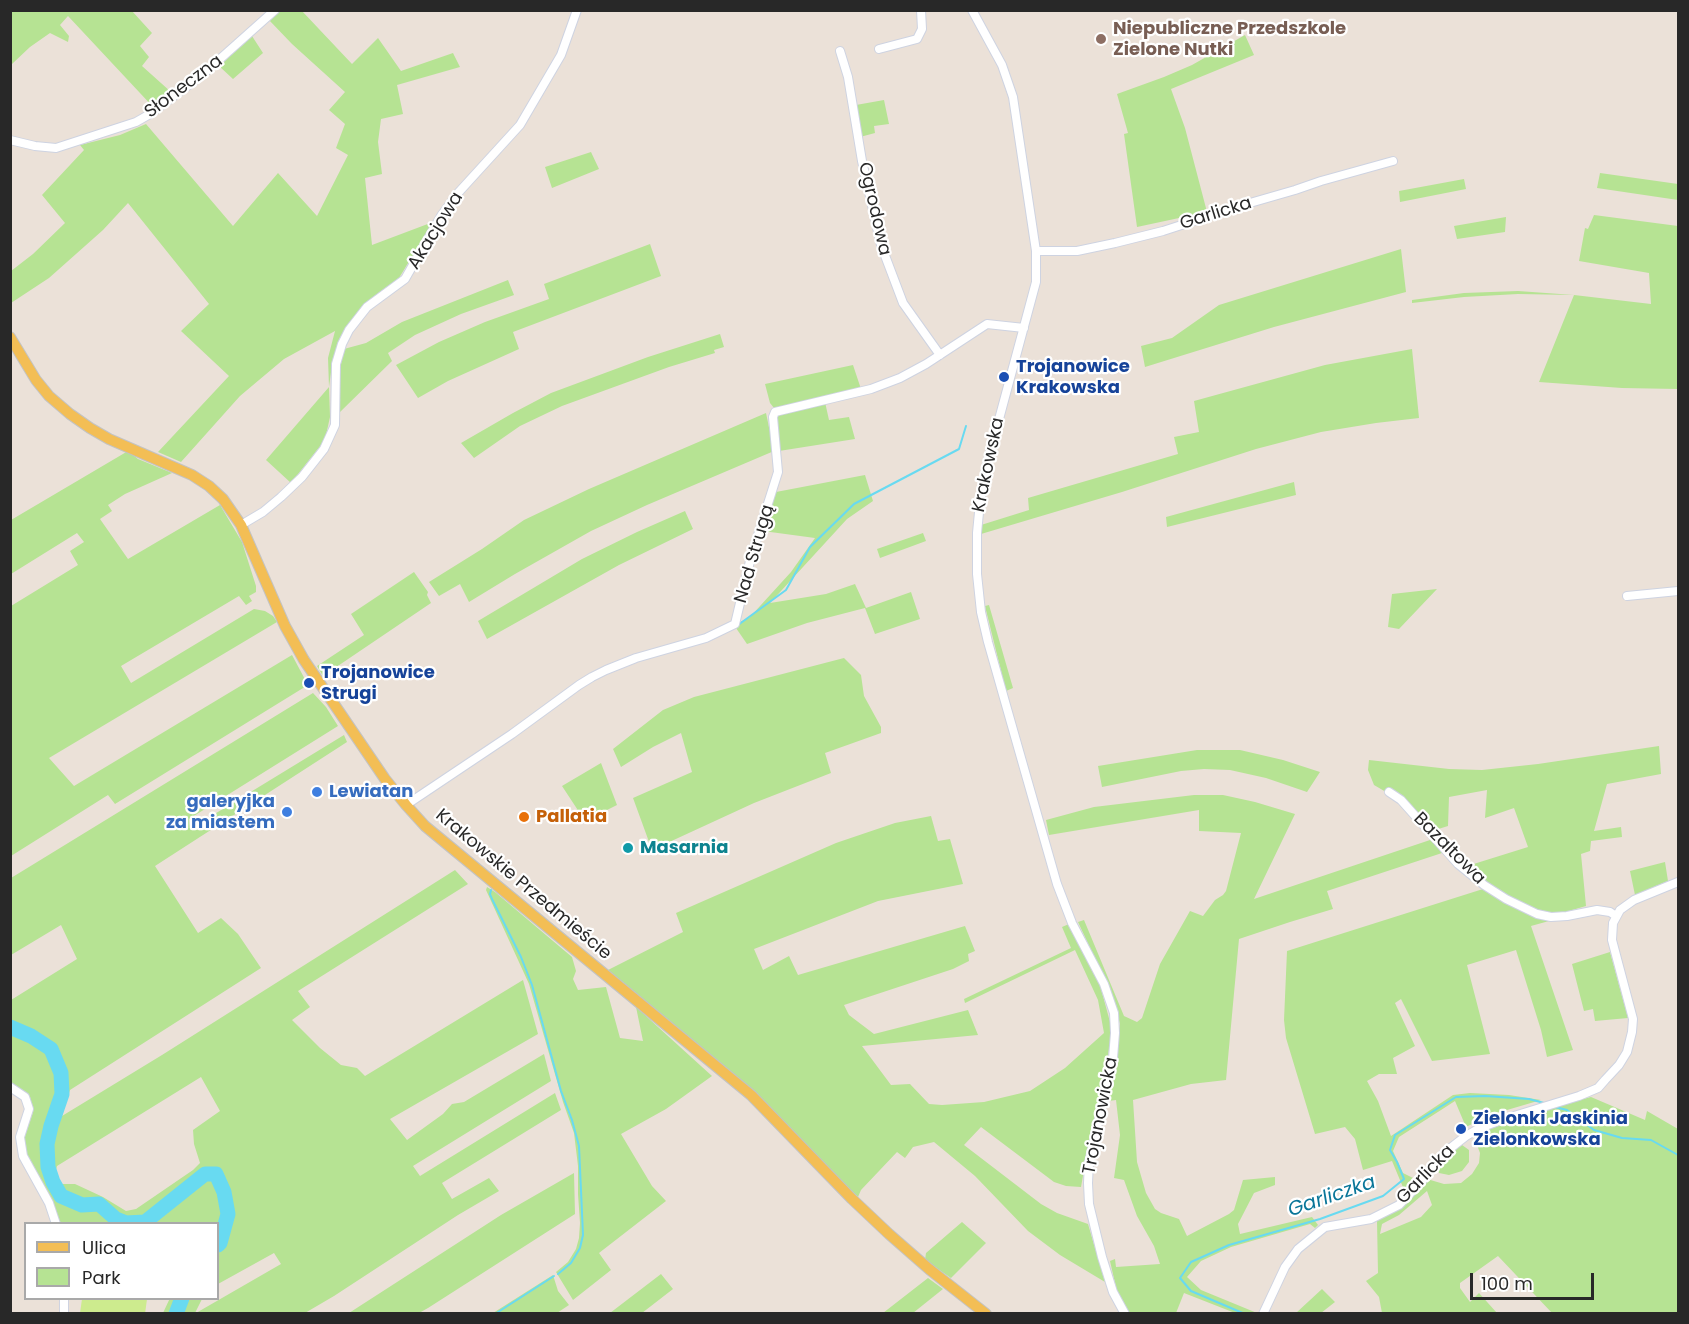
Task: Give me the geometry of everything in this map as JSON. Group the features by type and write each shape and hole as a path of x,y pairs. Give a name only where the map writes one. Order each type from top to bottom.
{"main road":[{"name":"Krakowskie Przedmieście","path":"10,337 36,380 49,396 70,414 109,439 181,469 200,480 223,499 241,525 293,641 364,749 406,806 441,842 751,1095 889,1234 986,1314"}],"street":[{"name":"Słoneczna","path":"10,140 44,147 62,147 136,122 202,75 275,10"},
{"name":"Akacjowa","path":"241,525 263,512 281,497 302,477 324,449 334,425 336,364 349,330 367,307 405,279 441,216 458,193 520,125 561,55 576,10"},
{"path":"879,50 917,39 922,29 921,10"},
{"name":"Krakowska","path":"972,10 1002,65 1013,97 1036,251 1036,282 987,460 977,533 976,574 981,612 1003,698 1055,876 1072,923"},
{"name":"Ogrodowa","path":"840,51 848,76 862,161 881,245 903,303 940,355"},
{"name":"Garlicka","path":"1036,251 1077,250 1124,241 1393,161"},
{"name":"Nad Strugą","path":"406,806 592,677 636,658 705,638 735,624 751,557 778,472 773,417 775,412 871,389 905,376 987,324 1024,328"},
{"path":"1627,596 1678,591"},
{"name":"Bazaltowa","path":"1389,792 1401,800 1458,864 1506,899 1537,914 1551,917 1597,910 1610,912 1616,916"},
{"path":"1616,916 1620,910 1634,900 1678,882"},
{"name":"Garlicka","path":"1264,1311 1285,1267 1298,1249 1325,1227 1371,1219 1399,1205 1443,1154 1480,1128 1598,1088 1619,1065 1627,1052 1633,1018 1612,940 1613,923 1616,916"},
{"name":"Trojanowicka","path":"1072,923 1104,984 1114,1014 1113,1058 1089,1162 1088,1183 1089,1204 1102,1257 1113,1292 1125,1314"},
{"path":"10,1087 25,1097 29,1108 20,1137 23,1156 49,1203 55,1222"}],"green space":[{"path":"11,11 132,11 152,33 140,46 149,57 142,66 171,92 154,108 68,16 60,25 69,36 68,42 50,33 12,64"},
{"path":"279,11 302,11 352,64 378,38 401,71 453,53 460,67 397,85 403,114 381,119 378,142 382,174 365,178 372,245 433,222 399,278 362,306 341,336 333,358 329,387 328,358 335,331 284,359 240,396 181,462 158,452 229,376 181,331 209,304 128,203 103,230 49,278 11,303 11,271 33,254 65,223 42,195 84,150 80,145 120,135 146,124 233,226 278,173 317,216 348,155 336,148 345,124 329,110 345,92 269,20"},
{"path":"1245,35 1254,55 1171,89 1185,128 1207,212 1137,227 1124,134 1128,133 1117,94 1192,65"},
{"path":"252,36 263,53 233,79 219,66"},
{"path":"884,100 889,124 874,126 875,133 860,137 856,105"},
{"path":"591,152 599,169 552,188 545,167"},
{"path":"1600,173 1678,184 1678,200 1597,188"},
{"path":"1464,179 1466,189 1400,202 1399,191"},
{"path":"1594,215 1678,226 1678,389 1622,388 1539,382 1574,295 1651,304 1649,273 1579,261 1585,228 1588,229"},
{"path":"1506,217 1505,232 1457,239 1454,226"},
{"path":"650,244 661,276 513,332 519,349 448,381 418,398 396,365 439,342 485,322 549,299 544,284"},
{"path":"1401,249 1406,292 1274,327 1145,367 1141,346 1172,338 1219,305"},
{"path":"508,280 514,295 461,314 415,335 388,353 392,361 339,413 337,382 344,349 366,343 402,322"},
{"path":"1518,291 1574,295 1518,294 1412,303 1412,300 1464,293"},
{"path":"720,334 724,347 714,350 715,353 669,367 562,406 520,426 474,458 461,443 551,393 648,357"},
{"path":"1412,349 1419,418 1321,432 1256,449 981,534 981,525 1029,510 1028,498 1178,454 1174,437 1199,432 1194,401 1325,365"},
{"path":"853,365 861,389 774,408 770,403 765,384"},
{"path":"329,387 330,417 326,435 321,445 291,483 266,460"},
{"path":"825,402 829,420 849,417 855,439 779,451 776,418 780,413"},
{"path":"766,413 774,451 591,531 469,602 460,584 439,596 429,582 524,520 589,489"},
{"path":"128,451 138,459 172,473 125,494 108,505 112,511 100,519 128,559 220,505 242,542 256,586 256,592 249,596 252,601 246,605 239,596 121,666 131,683 254,609 265,611 277,622 49,758 74,786 292,655 308,685 115,804 108,795 11,856 11,606 78,565 70,551 84,542 77,533 11,574 11,520"},
{"path":"865,475 873,501 847,519 770,603 826,594 855,584 866,608 911,592 920,619 875,634 865,608 807,623 747,644 736,628 738,623 750,617 791,572 815,538 763,531 776,492"},
{"path":"1294,482 1296,495 1167,527 1166,517"},
{"path":"685,511 693,529 619,565 487,639 478,621 582,559"},
{"path":"923,533 926,541 880,558 877,549"},
{"path":"414,572 428,592 431,603 323,676 317,666 364,635 351,614"},
{"path":"1437,589 1399,629 1388,627 1392,594"},
{"path":"989,605 1013,688 1006,691 985,606"},
{"path":"844,658 861,675 864,696 881,727 881,733 825,753 831,773 754,803 652,850 633,798 692,772 681,733 621,767 613,749 663,710 694,697"},
{"path":"313,693 326,707 338,726 189,819 190,829 344,735 347,742 155,866 198,933 221,918 238,934 261,968 70,1090 62,1116 455,870 468,884 298,991 310,1007 292,1020 341,1065 357,1068 365,1076 523,980 538,1034 390,1119 407,1140 443,1114 452,1104 464,1102 544,1054 551,1081 413,1166 420,1176 555,1093 561,1110 442,1183 452,1199 489,1178 499,1191 305,1313 196,1313 281,1264 274,1253 219,1283 219,1222 60,1222 26,1152 24,1139 33,1112 30,1097 11,1083 11,1000 77,959 61,925 11,955 11,878","holes":["201,1077 220,1111 193,1130 194,1144 200,1163 136,1209 126,1211 75,1184 60,1184 55,1174 57,1166"]},
{"path":"1659,746 1661,774 1607,784 1594,831 1621,827 1622,837 1591,841 1590,851 1581,854 1586,906 1555,915 1543,913 1505,896 1464,867 1528,847 1514,808 1485,818 1487,790 1449,797 1448,826 1432,831 1386,792 1374,785 1368,770 1369,760 1449,769 1482,770"},
{"path":"1197,750 1240,750 1320,772 1307,792 1266,778 1230,770 1204,769 1181,771 1102,787 1098,766"},
{"path":"601,763 617,805 585,821 562,786"},
{"path":"1194,795 1223,795 1295,814 1254,899 1433,839 1445,852 1327,891 1333,909 1239,939 1226,1080 1191,1084 1133,1100 1137,1162 1146,1193 1155,1209 1179,1219 1187,1236 1234,1210 1243,1180 1275,1177 1275,1185 1254,1193 1238,1224 1240,1234 1312,1217 1318,1225 1315,1228 1310,1224 1231,1247 1201,1261 1187,1277 1201,1290 1257,1313 1235,1313 1184,1293 1176,1313 1129,1313 1118,1296 1110,1261 1115,1259 1116,1267 1160,1264 1154,1246 1137,1216 1124,1180 1114,1178 1120,1135 1116,1100 1109,1101 1120,1024 1113,997 1078,922 1084,920 1124,1016 1137,1022 1142,1018 1160,964 1190,911 1203,916 1215,900 1226,891 1241,833 1199,831 1199,810 1049,835 1046,820 1094,807"},
{"path":"931,816 938,841 950,839 963,884 878,901 754,949 763,970 789,956 798,975 965,926 975,951 968,954 969,961 953,969 844,1005 849,1015 874,1034 968,1010 978,1035 862,1046 891,1085 910,1084 929,1104 984,1102 1030,1091 1065,1068 1104,1033 1098,1000 1075,950 965,1003 964,999 1071,948 1062,927 1069,924 1100,985 1110,1022 1111,1038 1081,1187 1054,1182 981,1127 964,1145 1041,1204 1057,1213 1088,1224 1105,1282 1060,1255 1028,1231 975,1176 934,1142 913,1147 905,1158 897,1152 861,1190 858,1197 752,1091 608,970 683,932 676,913 836,843 895,823"},
{"path":"1665,862 1668,881 1635,895 1630,871"},
{"path":"487,887 572,957 576,971 573,979 578,990 606,987 620,1038 643,1041 636,1007 712,1076 666,1109 621,1134 652,1186 666,1201 599,1253 611,1270 573,1300 556,1272 568,1262 576,1249 579,1238 578,1166 574,1133 529,984 486,890"},
{"path":"1483,889 1520,910 1549,921 1531,926 1573,1050 1547,1057 1516,950 1467,965 1490,1054 1432,1061 1401,999 1395,1003 1415,1046 1393,1058 1397,1074 1379,1074 1367,1081 1378,1101 1391,1136 1453,1095 1470,1093 1509,1095 1541,1100 1490,1115 1466,1127 1455,1101 1399,1137 1393,1151 1403,1173 1415,1179 1405,1192 1392,1161 1363,1170 1355,1139 1345,1127 1315,1134 1286,1038 1284,1020 1287,951"},
{"path":"1610,952 1628,1018 1595,1021 1593,1009 1584,1011 1572,964"},
{"path":"1591,1097 1645,1120 1647,1111 1678,1129 1678,1313 1552,1313 1498,1256 1460,1283 1460,1288 1470,1302 1479,1293 1497,1313 1382,1313 1379,1297 1366,1281 1378,1273 1377,1221 1399,1209 1427,1179 1444,1184 1461,1183 1472,1174 1479,1163 1480,1153 1474,1137 1491,1128 1549,1108","holes":["1427,1191 1432,1205 1421,1217 1380,1234 1382,1224 1399,1215"]},
{"path":"1462,1145 1469,1150 1469,1162 1462,1171 1449,1175 1439,1173 1437,1168 1452,1151"},
{"path":"574,1173 575,1214 428,1308 419,1313 349,1313 501,1215"},
{"path":"962,1222 986,1243 951,1278 925,1260 926,1253"},
{"path":"661,1274 673,1289 642,1313 610,1313"},
{"path":"553,1275 558,1291 569,1305 557,1313 493,1313"},
{"path":"928,1278 943,1289 913,1313 883,1313"},
{"path":"1322,1289 1335,1302 1321,1313 1296,1313"},
{"path":"82,1300 147,1300 145,1314 80,1313"},
{"path":"169,1300 202,1300 195,1313 163,1313"}],"waterway":[{"path":"738,625 786,590 810,547 854,504 959,449 966,426"},
{"path":"491,890 492,899 521,957 532,985 561,1091 579,1146 583,1235 580,1248 571,1263 558,1274"},
{"path":"10,1027 31,1036 51,1049 61,1073 62,1094 47,1144 48,1167 61,1196 82,1205 99,1204 116,1219 124,1222"},
{"name":"Garliczka","path":"1245,1314 1191,1291 1180,1278 1191,1262 1229,1245 1320,1219 1383,1196 1404,1179 1390,1150 1395,1135 1456,1097 1485,1096 1529,1099 1544,1103"},
{"name":"Garliczka","path":"1555,1107 1567,1110 1594,1130 1622,1138 1651,1140 1678,1155"},
{"path":"145,1222 205,1174 216,1174 224,1192 228,1214 219,1244"},
{"path":"495,1314 554,1276"},
{"path":"176,1314 181,1300"}],"place":[{"name":"Niepubliczne Przedszkole Zielone Nutki","path":"1101,39"},
{"name":"Trojanowice Krakowska","path":"1004,377"},
{"name":"Trojanowice Strugi","path":"309,683"},
{"name":"Lewiatan","path":"317,792"},
{"name":"galeryjka za miastem","path":"287,812"},
{"name":"Pallatia","path":"524,817"},
{"name":"Masarnia","path":"628,848"},
{"name":"Zielonki Jaskinia Zielonkowska","path":"1461,1129"}]}
